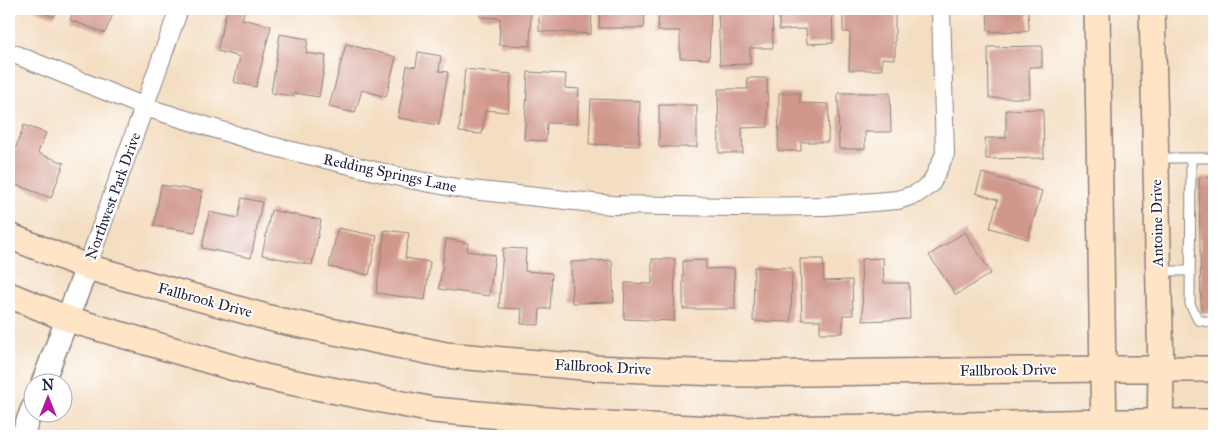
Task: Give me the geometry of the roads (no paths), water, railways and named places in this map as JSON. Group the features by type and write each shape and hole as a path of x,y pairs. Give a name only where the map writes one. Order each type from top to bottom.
{"main road":[{"path":"1097,9 1104,429"},
{"name":"Antoine Drive","path":"1152,9 1161,369 1159,429"},
{"name":"Fallbrook Drive","path":"9,236 87,267 277,320 446,355 594,368 743,374 1214,369"},
{"path":"9,295 68,319 265,377 433,410 582,423 738,430 1159,429 1214,422"}],"street":[{"name":"Northwest Park Drive","path":"47,372 87,267 179,9"},
{"name":"Redding Springs Lane","path":"9,52 145,107 267,145 404,178 462,189 612,205 824,206 898,200 916,194 931,184 945,154 941,9"},
{"path":"22,436 27,422"}],"lane":[{"path":"1156,158 1214,158"},
{"path":"1191,158 1190,304 1198,320 1214,323"},
{"path":"1158,271 1189,270"}]}
